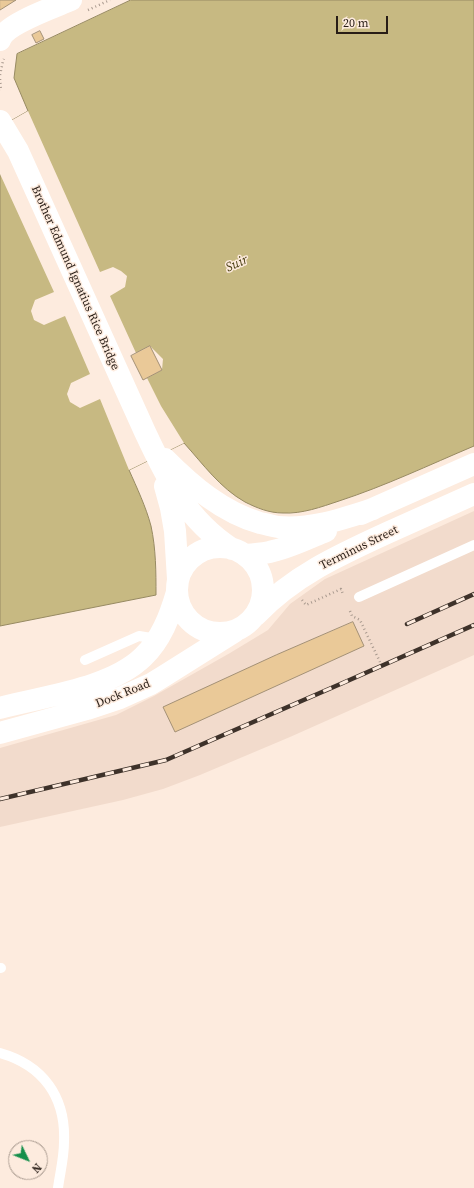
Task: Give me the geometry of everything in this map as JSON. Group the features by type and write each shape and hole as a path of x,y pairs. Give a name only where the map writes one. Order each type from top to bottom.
{"main road":[{"path":"2,42 10,28 29,17 71,0"},
{"name":"Brother Edmund Ignatius Rice Bridge","path":"2,123 18,151 145,432 167,477 184,504 203,527 215,537 239,552"},
{"name":"Brother Edmund Ignatius Rice Bridge","path":"145,432 164,458 200,491 230,511 256,522 277,527 300,527 332,521 373,509"},
{"name":"Brother Edmund Ignatius Rice Bridge","path":"145,432 171,508 175,531 175,594"},
{"path":"239,552 263,553 290,546 474,464"},
{"name":"Terminus Street","path":"254,618 285,588 312,571 362,545 474,494"},
{"path":"217,547 227,547 239,552 251,560 258,569 263,585 261,603 254,618 243,627 226,636 227,634 205,631 188,621 179,606 175,594 180,573 192,556 203,550 217,547"},
{"name":"Dock Road","path":"0,708 86,686 126,670 143,657 157,639 163,629 175,594"},
{"name":"Dock Road","path":"0,733 87,709 120,698 151,684 180,667 226,636"}],"lane":[{"path":"358,597 474,545"},
{"path":"85,660 139,636 157,639"},
{"path":"0,1054 16,1059 36,1071 47,1081 57,1099 62,1113 64,1133 63,1158 58,1188"}],"path":[{"path":"0,75 3,61 2,42"},
{"path":"0,78 0,90"},
{"path":"298,595 306,605 341,589 343,594"},
{"path":"350,611 352,616 360,620 380,662"}],"shaded area":[{"path":"474,511 474,655 290,737 163,789 123,800 0,827 0,748 116,715 154,696 268,630 290,604 325,579"}],"water":[{"name":"Suir","path":"131,0 474,0 474,446 390,482 325,506 311,510 283,513 259,508 236,496 212,475 184,443 129,470 144,505 153,535 156,569 156,595 0,626 0,127 28,111 14,78 17,54"}],"pier":[{"path":"28,111 100,272 113,267 127,276 125,287 110,296 136,353 150,346 163,359 162,370 147,378 161,406 184,443 129,470 100,399 80,408 70,402 67,394 71,383 90,374 65,316 44,325 34,320 31,311 35,300 54,292 0,174 0,127"}],"building":[{"path":"0,0 16,0 0,10"},
{"path":"40,31 44,39 36,43 32,35"},
{"path":"150,346 162,370 143,380 131,356"},
{"path":"353,622 364,646 175,732 163,707 276,655"}],"railway":[{"path":"407,624 474,594"},
{"path":"0,799 166,760 474,625"}]}
